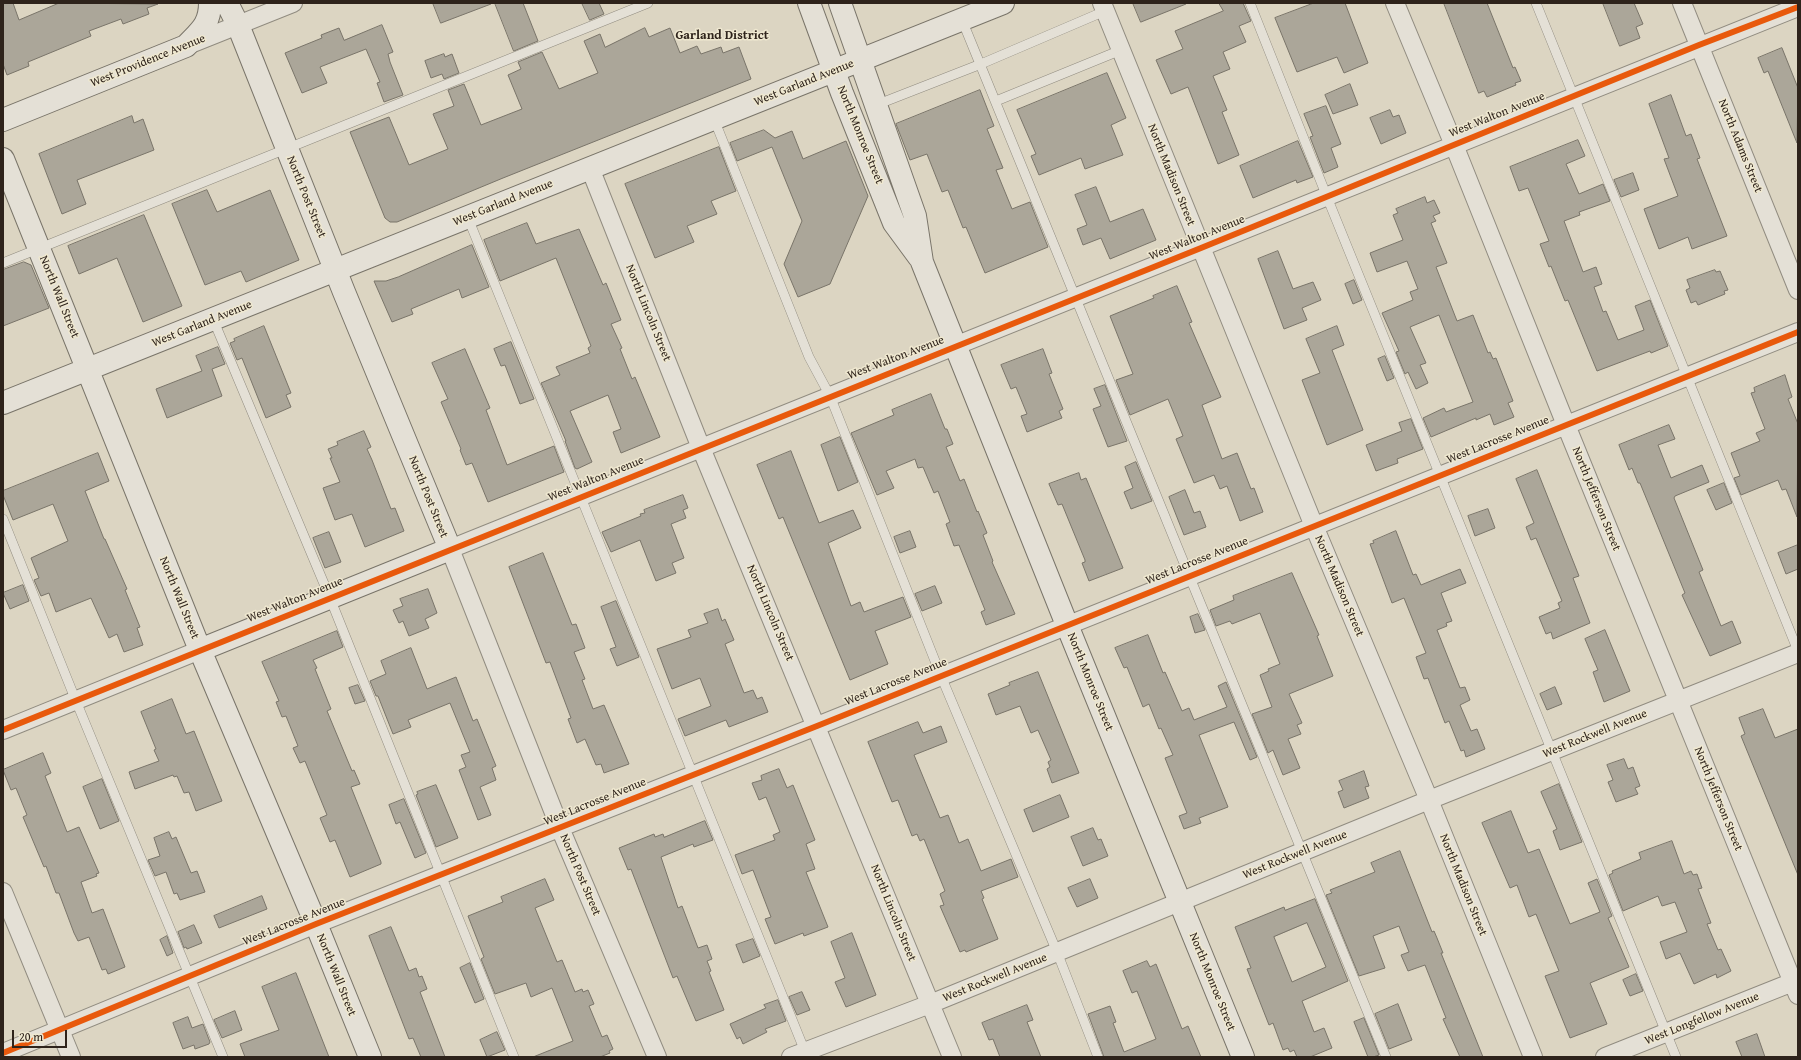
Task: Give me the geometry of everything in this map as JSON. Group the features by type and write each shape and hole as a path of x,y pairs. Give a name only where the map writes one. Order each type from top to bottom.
{"street":[{"path":"186,46 206,25 210,13 210,3"},
{"name":"North Post Street","path":"227,3 238,25 450,549 560,828 657,1057"},
{"name":"West Providence Avenue","path":"3,120 293,3"},
{"name":"North Monroe Street","path":"809,3 894,223 922,262"},
{"name":"North Monroe Street","path":"840,3 915,216 922,262 1067,625 1243,1057"},
{"name":"West Garland Avenue","path":"3,404 1003,3"},
{"name":"North Jefferson Street","path":"1395,3 1796,986"},
{"name":"North Adams Street","path":"1682,3 1798,290"},
{"name":"North Madison Street","path":"1104,7 1314,526 1429,800 1533,1057"},
{"name":"West Walton Avenue","path":"3,730 1201,248 1573,96 1798,7"},
{"name":"North Wall Street","path":"3,159 200,650 316,924 370,1057"},
{"name":"North Lincoln Street","path":"590,168 701,448 817,726 952,1057"},
{"name":"West Lacrosse Avenue","path":"3,1053 316,924 817,726 1798,332"},
{"name":"West Rockwell Avenue","path":"801,1055 1798,652"},
{"path":"3,892 71,1057"},
{"name":"West Longfellow Avenue","path":"1605,1057 1666,1033 1796,986"}],"lane":[{"path":"3,263 648,3"},
{"path":"1250,3 1439,476 1676,1057"},
{"path":"1536,3 1798,652"},
{"path":"876,105 981,64 1104,7"},
{"path":"962,20 1191,576 1386,1057"},
{"path":"996,101 1121,50"},
{"path":"714,119 809,357 830,396 941,676 1058,952 1098,1057"},
{"path":"468,218 693,775 801,1055"},
{"path":"213,319 330,598 514,1057"},
{"path":"3,519 223,1057"}],"building":[{"path":"3,3 13,3 19,20 59,3 158,4 147,8 149,14 123,24 121,19 89,31 91,36 28,62 29,66 7,75 3,64"},
{"path":"433,3 491,3 491,4 441,23"},
{"path":"495,3 523,3 538,41 514,51"},
{"path":"582,3 599,3 604,14 590,20"},
{"path":"1133,3 1186,3 1186,4 1141,22"},
{"path":"1219,3 1243,3 1251,21 1239,26 1246,42 1223,52 1230,69 1213,76 1227,110 1222,112 1239,155 1218,164 1188,87 1171,94 1156,60 1183,49 1175,31 1223,11"},
{"path":"1314,3 1345,3 1368,63 1344,73 1337,57 1297,72 1275,18"},
{"path":"1444,3 1487,3 1513,68 1515,67 1521,81 1515,83 1516,85 1487,97 1484,91 1479,93"},
{"path":"1603,3 1634,3 1643,24 1636,27 1640,38 1620,46"},
{"path":"382,25 393,52 388,54 390,62 403,95 384,102 377,83 380,82 366,49 320,67 327,83 302,93 285,53 322,38 321,35 339,28 344,40"},
{"path":"645,28 649,37 670,28 680,53 697,46 701,54 721,47 723,53 739,47 751,79 397,222 390,222 385,218 350,132 389,117 409,165 448,149 433,114 454,106 448,90 464,84 481,125 522,109 508,75 521,69 518,62 542,52 559,89 598,73 584,41 600,34 605,47"},
{"path":"1782,48 1798,88 1797,143 1768,71 1764,73 1758,58"},
{"path":"444,54 445,57 452,54 459,73 444,79 442,74 431,78 425,61"},
{"path":"1107,73 1126,118 1111,125 1123,155 1085,169 1081,158 1039,175 1031,156 1036,154 1017,110"},
{"path":"1350,84 1358,105 1333,114 1325,95"},
{"path":"980,90 994,126 987,129 1003,168 996,170 1012,209 1030,202 1048,247 985,273 966,227 963,228 948,190 942,192 927,154 910,160 896,124"},
{"path":"1671,95 1686,136 1691,134 1700,158 1697,159 1727,236 1692,249 1688,237 1659,249 1644,209 1678,196 1664,159 1669,158 1649,104"},
{"path":"1326,106 1341,144 1331,148 1338,167 1324,173 1310,137 1313,136 1304,114"},
{"path":"1390,110 1393,117 1399,115 1406,133 1381,144 1370,118"},
{"path":"132,116 134,123 143,119 154,150 77,180 86,204 62,214 39,154"},
{"path":"764,130 775,138 792,131 803,159 846,141 868,196 830,284 798,297 784,264 802,221 772,147 737,161 730,143"},
{"path":"1578,140 1585,156 1566,164 1579,194 1603,184 1610,201 1579,212 1580,215 1564,221 1583,272 1596,267 1602,284 1594,287 1603,312 1606,311 1618,340 1644,330 1635,306 1650,300 1668,346 1651,353 1650,351 1597,371 1568,300 1565,301 1551,266 1549,267 1540,244 1549,241 1528,188 1519,191 1510,167"},
{"path":"1298,141 1313,177 1297,183 1296,180 1253,198 1240,166"},
{"path":"719,147 736,191 711,201 717,214 687,226 694,242 655,258 625,184"},
{"path":"1633,173 1639,190 1621,197 1614,180"},
{"path":"1096,187 1110,222 1143,209 1156,240 1110,259 1101,238 1083,245 1077,229 1087,225 1075,195"},
{"path":"207,190 217,212 270,190 299,260 246,282 241,271 205,285 172,204"},
{"path":"1425,197 1427,203 1434,200 1440,213 1433,216 1436,221 1431,223 1447,263 1436,267 1457,321 1473,315 1488,353 1490,352 1493,359 1496,358 1513,401 1508,403 1514,417 1494,425 1490,414 1476,420 1476,418 1431,437 1423,418 1444,408 1446,412 1473,402 1439,315 1410,327 1426,363 1420,365 1428,383 1416,389 1408,372 1405,374 1396,352 1399,351 1382,313 1413,300 1410,292 1418,289 1407,261 1377,272 1370,253 1403,240 1393,215 1398,213 1396,209"},
{"path":"144,215 182,306 143,322 117,258 79,274 68,246"},
{"path":"527,223 536,244 579,229 603,285 606,283 621,320 611,324 622,348 620,349 632,379 635,377 660,437 621,453 613,432 621,429 608,395 570,411 592,462 577,469 575,468 566,441 541,383 560,375 556,367 590,353 588,348 591,346 556,258 500,281 484,240"},
{"path":"472,245 489,287 462,298 459,289 411,309 413,314 392,322 374,281 386,281 398,277"},
{"path":"1278,251 1293,289 1313,282 1321,300 1302,308 1307,320 1284,329 1258,259"},
{"path":"24,262 31,265 49,308 3,326 3,270"},
{"path":"1715,270 1716,272 1720,271 1728,290 1724,291 1725,294 1698,305 1696,301 1691,303 1686,290 1690,288 1687,280"},
{"path":"1354,280 1362,300 1353,304 1345,284"},
{"path":"1177,286 1192,322 1189,323 1221,397 1202,405 1222,459 1237,453 1251,489 1254,488 1263,512 1240,521 1227,486 1220,489 1214,475 1194,483 1176,439 1183,436 1168,399 1130,415 1116,380 1133,374 1110,316 1154,298 1153,296"},
{"path":"264,326 291,393 286,395 291,407 266,418 242,358 237,360 230,343 235,341 234,339"},
{"path":"1337,326 1344,345 1332,350 1363,430 1327,445 1302,380 1320,373 1306,339"},
{"path":"511,342 534,399 520,404 505,365 501,366 494,349"},
{"path":"218,347 225,364 212,369 222,396 167,418 156,389 202,371 196,356"},
{"path":"465,349 490,408 486,410 507,465 554,446 564,472 488,502 472,463 466,465 460,450 461,449 441,402 448,399 432,363"},
{"path":"1043,349 1052,373 1049,374 1063,409 1059,411 1062,418 1027,432 1021,416 1027,414 1016,387 1011,389 1001,365"},
{"path":"1385,356 1394,378 1387,381 1378,359"},
{"path":"1785,375 1792,397 1788,399 1798,424 1797,517 1786,489 1782,490 1778,480 1741,495 1734,478 1740,476 1731,453 1760,441 1756,433 1765,429 1751,393 1755,392 1754,388"},
{"path":"1105,385 1127,441 1108,447 1093,409 1101,406 1094,389"},
{"path":"931,394 945,429 947,429 953,444 946,447 960,481 964,479 977,512 978,511 987,533 983,535 993,561 992,562 1015,614 986,625 981,612 985,610 959,545 954,546 946,524 950,522 938,491 934,493 923,467 918,468 915,459 886,471 894,488 877,495 851,433 894,415 892,410"},
{"path":"1411,419 1423,449 1397,459 1398,463 1376,471 1366,445 1402,431 1399,423"},
{"path":"1669,425 1675,439 1658,445 1671,478 1702,465 1709,482 1675,496 1674,498 1703,570 1699,572 1721,626 1732,621 1741,643 1710,656 1682,595 1685,593 1640,483 1638,483 1632,468 1629,470 1619,445"},
{"path":"364,431 371,447 367,449 391,509 395,508 404,531 365,547 352,514 335,520 323,488 340,482 328,449 338,445 337,442"},
{"path":"840,437 858,482 838,491 821,445"},
{"path":"791,451 819,523 853,510 861,528 828,543 851,606 860,602 864,612 903,597 911,617 875,631 888,664 850,680 783,517 779,519 757,465"},
{"path":"98,453 109,481 85,491 104,539 127,589 125,590 140,627 137,628 143,645 124,652 117,634 109,638 91,598 56,612 49,593 41,596 34,580 39,578 31,558 68,541 53,504 13,520 3,495 3,491"},
{"path":"1136,462 1152,501 1131,509 1124,492 1133,488 1125,467"},
{"path":"1537,470 1579,576 1573,578 1590,623 1553,639 1551,632 1546,634 1539,617 1560,608 1558,603 1562,601 1536,538 1531,540 1526,527 1534,523 1516,479"},
{"path":"1079,473 1081,480 1086,478 1123,568 1089,581 1082,563 1085,562 1085,560 1062,504 1058,505 1049,484"},
{"path":"1724,483 1732,503 1716,510 1707,490"},
{"path":"1185,490 1194,513 1200,511 1206,527 1184,535 1169,497"},
{"path":"683,495 688,508 683,510 686,518 671,524 684,558 672,563 676,573 656,581 640,540 611,552 602,532 641,516 640,514 645,513 644,510"},
{"path":"1488,509 1495,528 1475,536 1468,516"},
{"path":"910,531 916,547 900,553 894,537"},
{"path":"1396,531 1413,575 1416,574 1421,585 1460,569 1466,583 1441,593 1452,621 1446,623 1447,626 1437,630 1460,688 1465,687 1470,700 1460,705 1471,731 1477,729 1485,749 1466,757 1464,750 1461,751 1449,721 1445,723 1428,678 1424,679 1416,657 1426,653 1404,598 1392,603 1370,544 1374,543 1373,541"},
{"path":"329,532 341,562 325,568 313,538"},
{"path":"1798,545 1798,569 1786,574 1778,553"},
{"path":"543,553 572,625 576,624 585,648 574,652 585,679 582,680 593,709 604,705 629,764 604,773 601,764 596,765 585,739 577,743 568,719 571,718 550,662 546,663 509,567"},
{"path":"1292,573 1319,635 1317,636 1333,676 1289,694 1302,723 1297,725 1301,734 1288,739 1300,768 1283,775 1273,750 1268,753 1252,714 1272,707 1260,675 1269,671 1268,669 1280,664 1260,613 1232,624 1230,621 1216,626 1210,610 1234,600 1233,596"},
{"path":"23,585 29,601 10,609 3,593"},
{"path":"935,586 942,603 922,611 915,594"},
{"path":"428,589 437,613 425,619 429,628 409,636 403,621 399,623 393,610 403,606 400,599"},
{"path":"616,601 639,657 617,666 610,649 616,647 601,607"},
{"path":"718,609 722,621 725,619 734,640 725,644 744,693 753,690 757,699 762,697 768,712 729,727 726,720 685,736 678,719 711,706 700,678 672,689 657,649 691,637 688,630 708,623 704,614"},
{"path":"1198,614 1205,630 1195,633 1190,617"},
{"path":"1605,630 1630,691 1604,702 1593,672 1598,670 1585,639"},
{"path":"337,631 343,647 313,660 317,668 315,669 331,709 327,711 352,771 354,770 360,784 351,787 381,862 381,864 350,877 335,840 330,842 320,818 327,815 305,761 300,763 293,748 298,746 286,716 282,717 276,702 279,701 262,662"},
{"path":"1148,635 1163,673 1165,672 1182,711 1189,708 1194,720 1227,707 1218,686 1226,682 1257,757 1250,760 1234,722 1199,735 1228,807 1199,818 1201,823 1184,829 1179,816 1187,813 1165,758 1173,755 1161,728 1159,729 1149,704 1143,707 1127,667 1124,668 1115,648"},
{"path":"411,648 427,689 456,677 473,721 477,719 496,766 492,768 496,780 480,787 491,815 478,820 459,770 466,767 461,755 470,752 450,703 408,720 411,727 393,734 378,696 376,696 370,681 386,674 381,661"},
{"path":"1038,672 1079,773 1052,783 1047,769 1050,767 1048,762 1051,760 1038,730 1031,733 1020,706 996,715 988,694 1010,685 1009,683"},
{"path":"358,685 365,701 355,704 349,688"},
{"path":"1555,687 1562,704 1547,710 1540,694"},
{"path":"172,699 186,734 194,731 222,801 196,811 189,792 184,793 177,776 174,777 173,775 135,789 129,772 159,761 154,750 156,749 141,712"},
{"path":"1763,709 1775,738 1798,729 1798,875 1741,736 1745,734 1739,718"},
{"path":"918,722 923,733 941,726 947,742 914,755 940,818 948,815 959,843 968,839 981,871 1011,859 1018,877 981,891 984,898 982,899 998,939 966,952 965,950 960,952 940,906 944,905 940,894 945,891 924,839 920,841 917,834 912,836 898,800 892,802 868,742"},
{"path":"43,753 51,773 45,776 67,832 79,827 99,873 96,874 97,876 81,882 92,913 103,909 125,967 108,974 106,969 102,970 89,937 78,941 59,893 56,893 46,866 44,867 23,817 27,815 16,788 11,790 3,770"},
{"path":"1624,759 1628,769 1633,767 1640,786 1635,788 1638,794 1616,802 1608,782 1613,780 1607,765"},
{"path":"779,769 787,788 793,785 815,840 806,844 815,869 806,872 828,927 804,936 803,933 775,944 765,919 771,917 753,870 742,874 735,855 775,840 773,835 780,832 766,797 759,800 752,783 762,780 761,776"},
{"path":"1364,771 1369,786 1365,787 1369,798 1344,808 1338,792 1343,790 1339,781"},
{"path":"102,779 119,821 100,829 83,787"},
{"path":"1559,784 1582,842 1560,850 1553,831 1557,829 1541,792"},
{"path":"436,785 458,838 436,847 416,795 418,794 417,792"},
{"path":"1060,795 1069,817 1033,832 1024,810"},
{"path":"404,799 426,853 415,858 400,822 396,824 389,805"},
{"path":"1511,811 1528,853 1539,849 1570,924 1600,912 1588,883 1597,879 1612,916 1608,918 1629,967 1590,983 1607,1024 1570,1038 1545,976 1559,971 1536,914 1529,917 1517,885 1510,888 1482,823"},
{"path":"705,821 713,840 694,847 693,844 661,857 678,908 682,906 698,948 707,945 712,959 707,961 711,971 709,972 724,1010 696,1021 677,976 673,978 631,869 628,870 619,848 654,834 655,837 663,834 664,837"},
{"path":"1093,828 1098,840 1101,839 1108,856 1083,866 1071,837"},
{"path":"169,832 172,839 176,837 191,873 197,871 205,892 180,900 177,893 174,894 166,872 155,876 148,860 160,856 154,838"},
{"path":"1672,841 1684,874 1691,871 1693,875 1697,874 1702,888 1698,889 1711,923 1707,924 1718,950 1721,949 1731,971 1717,978 1716,974 1694,984 1680,953 1666,959 1660,942 1687,932 1675,902 1662,906 1658,896 1623,911 1609,875 1613,873 1612,871 1641,859 1639,853"},
{"path":"1400,851 1432,932 1434,931 1437,938 1443,953 1441,953 1483,1057 1460,1057 1443,1019 1446,1018 1425,965 1408,971 1401,955 1409,952 1399,926 1373,936 1385,968 1359,976 1326,895 1332,893 1330,890 1375,872 1371,863"},
{"path":"545,879 554,900 535,908 557,962 562,960 575,992 582,989 583,992 588,990 594,1004 589,1006 602,1037 607,1035 613,1049 609,1051 610,1053 600,1057 533,1057 573,1041 552,988 531,997 526,983 495,994 481,959 484,957 468,916 503,902 501,897"},
{"path":"1090,879 1098,898 1077,907 1068,888"},
{"path":"262,896 267,909 219,928 214,916"},
{"path":"1315,899 1348,981 1302,1001 1314,1032 1324,1028 1332,1048 1310,1057 1297,1057 1294,1050 1290,1052 1288,1048 1283,1050 1273,1023 1269,1025 1247,969 1251,968 1235,927 1284,907 1285,910","holes":["1307,923 1326,967 1292,982 1274,937"]},
{"path":"194,925 202,943 187,949 186,947 184,948 178,932"},
{"path":"391,927 409,971 416,968 419,977 422,976 427,989 420,992 445,1057 421,1057 413,1038 409,1039 369,936"},
{"path":"852,933 876,995 846,1007 835,982 845,978 831,942"},
{"path":"167,936 173,953 167,956 160,940"},
{"path":"753,939 760,956 743,963 736,945"},
{"path":"1147,961 1150,967 1156,964 1182,1029 1188,1026 1201,1057 1104,1057 1088,1014 1110,1006 1116,1022 1113,1023 1124,1052 1156,1039 1137,991 1132,993 1123,971"},
{"path":"470,963 484,999 475,1003 460,968"},
{"path":"296,973 329,1057 245,1057 240,1044 279,1030 262,987"},
{"path":"1636,974 1643,991 1630,996 1623,980"},
{"path":"802,992 810,1010 797,1015 789,997"},
{"path":"778,1000 786,1021 765,1029 767,1032 743,1044 740,1037 737,1039 730,1024 766,1008 764,1005"},
{"path":"1398,1004 1412,1040 1389,1049 1375,1014"},
{"path":"1027,1005 1033,1020 1027,1022 1041,1057 1000,1057 993,1039 989,1040 982,1023"},
{"path":"235,1011 242,1030 222,1038 214,1020"},
{"path":"188,1017 192,1028 203,1024 210,1042 209,1044 195,1049 194,1045 183,1049 173,1023"},
{"path":"1364,1018 1379,1055 1373,1057 1368,1057 1354,1022"},
{"path":"497,1032 505,1050 487,1057 480,1040"},
{"path":"1757,1034 1765,1057 1742,1057 1736,1042"}],"cycle path":[{"path":"3,730 1201,248 1699,45 1798,7"},
{"path":"3,1053 316,924 817,726 1798,332"}],"district":[{"name":"Garland District","path":"722,36"}]}
